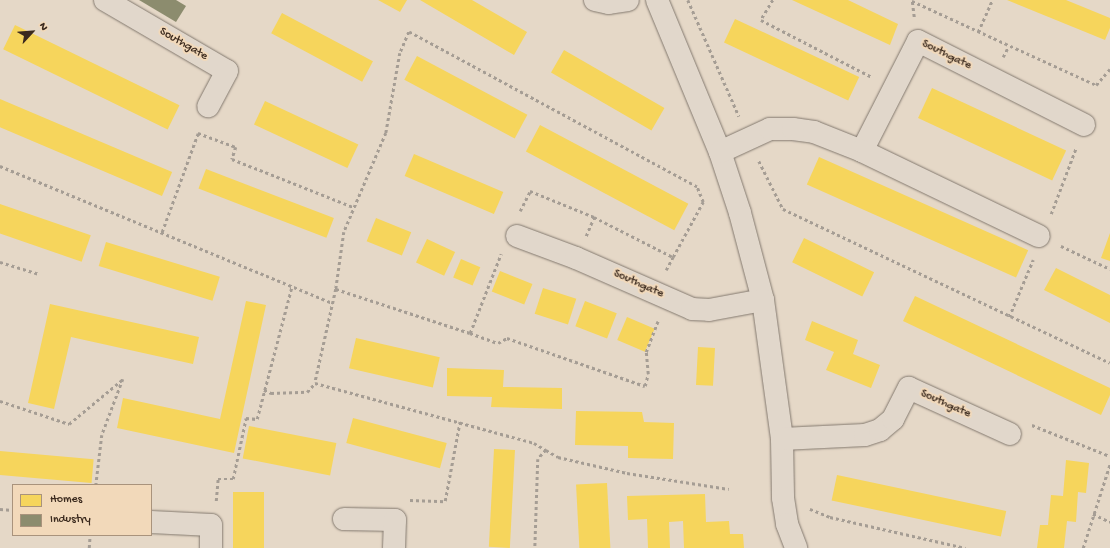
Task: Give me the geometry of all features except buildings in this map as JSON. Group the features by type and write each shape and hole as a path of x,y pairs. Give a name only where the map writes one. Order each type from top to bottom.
{"street":[{"name":"Southgate","path":"105,0 227,71 208,106"},
{"path":"595,0 609,3 628,0"},
{"path":"657,0 720,152 740,213 763,300 782,439 783,498 787,524 796,548"},
{"name":"Southgate","path":"862,151 918,41 1084,125"},
{"path":"720,152 770,129 793,129 814,132 862,151 1045,238"},
{"name":"Southgate","path":"513,234 576,258 692,309 709,310 763,300"},
{"name":"Southgate","path":"782,439 865,435 880,430 893,419 908,388 1010,434"},
{"path":"344,519 395,520 394,548"},
{"path":"152,522 211,525 212,548"}],"path":[{"path":"688,0 748,138 783,209 1009,317 1110,363"},
{"path":"773,0 761,20 894,88"},
{"path":"911,0 1096,85 1110,69"},
{"path":"911,0 918,41"},
{"path":"978,32 992,0"},
{"path":"264,390 271,393 307,392 315,383 334,303 344,232 386,133 400,53 410,32 697,187 703,202 673,257 594,216 530,190 513,234 470,333"},
{"path":"1009,317 1045,238 1084,125"},
{"path":"162,232 198,133 236,147 232,159 353,208"},
{"path":"0,166 334,303"},
{"path":"1045,238 1110,268"},
{"path":"0,262 39,274"},
{"path":"211,525 218,479 233,479 246,418 257,419 292,286"},
{"path":"336,289 498,343 507,338 645,386 648,374 646,352 667,299"},
{"path":"0,401 69,424 123,379 102,435 96,484"},
{"path":"315,383 460,421 534,443 558,457 626,473 729,489"},
{"path":"395,520 400,500 445,501 460,421"},
{"path":"1010,434 1033,425 1110,456"},
{"path":"535,548 538,459 546,450"},
{"path":"1083,548 1110,464"},
{"path":"783,498 830,517 965,548"},
{"path":"0,509 12,510"},
{"path":"1093,514 1110,522"},
{"path":"89,548 90,536"}]}
